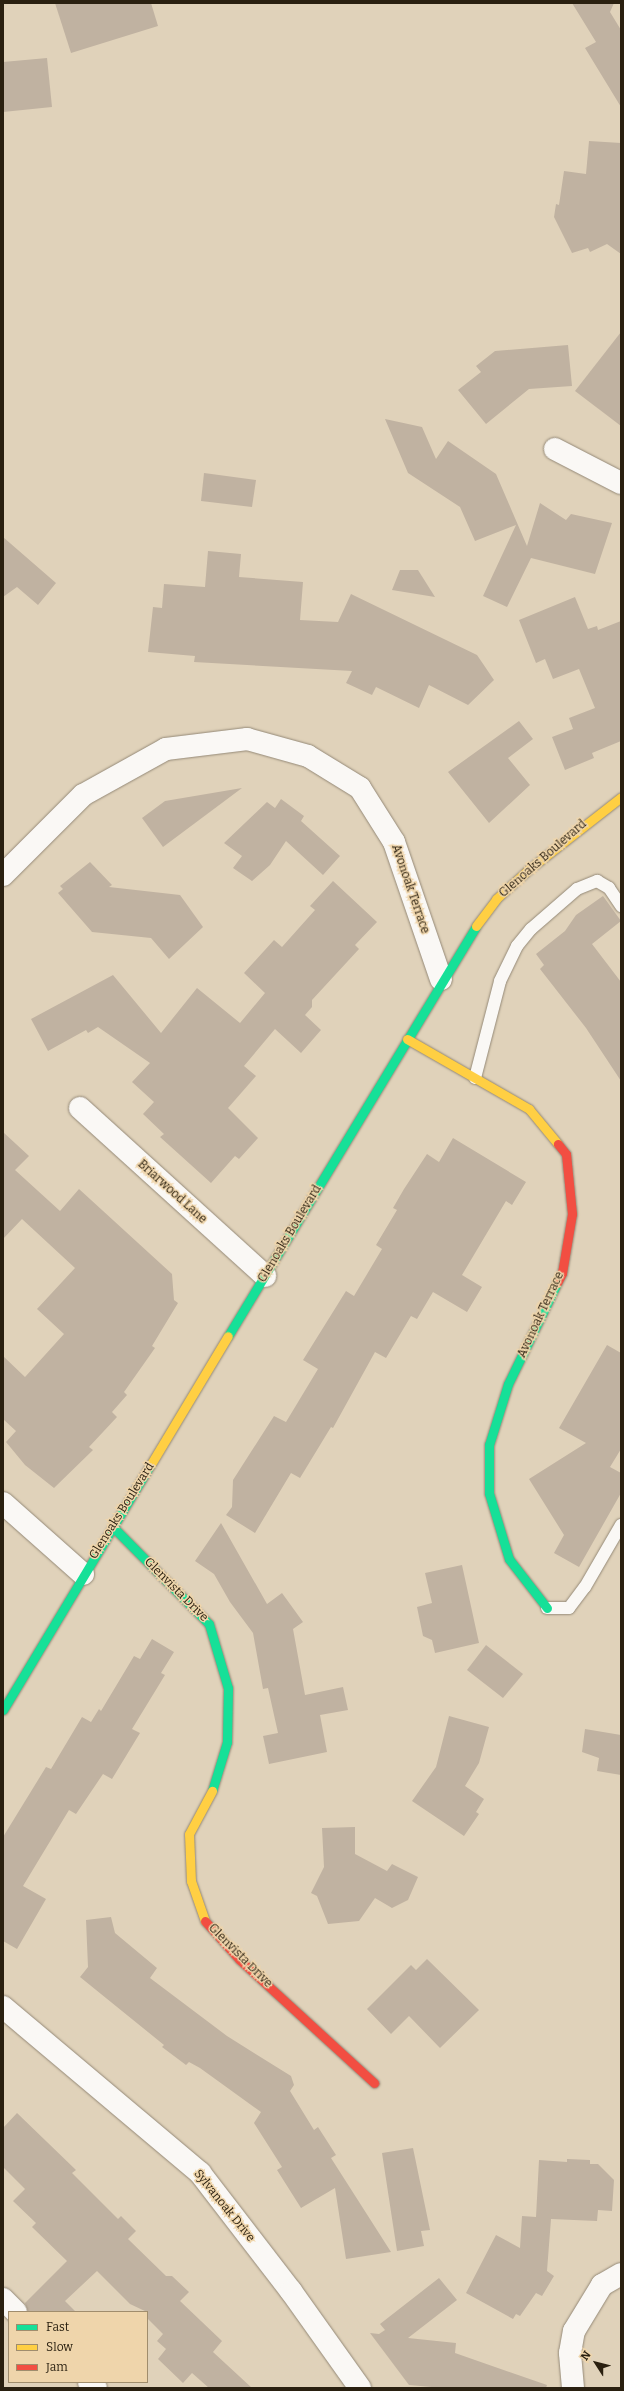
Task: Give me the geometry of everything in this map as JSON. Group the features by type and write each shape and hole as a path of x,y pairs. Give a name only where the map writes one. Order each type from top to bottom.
{"street":[{"path":"555,449 621,483"},
{"name":"Avonoak Terrace","path":"3,875 83,795 166,750 247,739 308,756 360,788 394,842 441,978"},
{"name":"Glenoaks Boulevard","path":"3,1710 83,1574 265,1276 441,978 496,900 570,836 621,797"},
{"name":"Avonoak Terrace","path":"406,1038 529,1109 566,1154 572,1214 562,1273 508,1384 489,1445 489,1493 509,1559 547,1608"},
{"name":"Briarwood Lane","path":"80,1108 265,1276"},
{"path":"3,1503 83,1574"},
{"name":"Glenvista Drive","path":"113,1527 210,1624 228,1688 227,1742 214,1787 189,1834 191,1881 205,1922 240,1960 374,2083"},
{"name":"Sylvanoak Drive","path":"3,2007 200,2173 291,2291 360,2388"},
{"path":"573,2388 570,2353 574,2331 602,2285 621,2274"},
{"path":"3,2299 15,2311"}],"lane":[{"path":"475,1078 500,981 517,946 531,929 578,889 597,881 609,888 621,906"},
{"path":"547,1608 569,1608 585,1588 621,1525"}],"building":[{"path":"55,3 151,3 158,26 71,53"},
{"path":"572,3 614,3 610,12 621,30 621,107 585,48 596,42"},
{"path":"47,58 52,107 3,112 3,62"},
{"path":"589,141 621,143 621,254 607,244 590,252 588,248 572,253 554,217 556,204 559,205 564,171 586,174"},
{"path":"621,332 621,426 575,391"},
{"path":"568,345 572,386 529,389 486,424 458,390 481,372 476,366 495,351"},
{"path":"385,419 422,427 436,459 448,441 496,474 527,546 540,503 566,520 571,514 612,523 595,574 531,558 507,607 483,596 516,525 475,541 460,507 408,473"},
{"path":"204,473 256,480 252,507 201,501"},
{"path":"3,537 56,583 38,605 17,587 3,597"},
{"path":"208,551 241,554 239,577 303,582 300,620 338,622 351,594 477,655 494,680 468,705 429,685 419,708 376,687 372,695 346,683 352,671 194,662 195,656 148,652 153,607 162,608 164,584 205,587"},
{"path":"400,570 418,570 435,597 392,590"},
{"path":"575,597 588,629 597,626 598,630 621,621 621,741 592,753 594,758 565,770 552,737 573,729 569,718 595,708 579,669 553,679 545,659 536,663 519,620"},
{"path":"519,721 533,739 508,758 530,785 489,823 448,772"},
{"path":"242,788 163,847 142,818 165,801"},
{"path":"281,799 304,816 301,821 340,856 323,875 286,841 270,865 252,881 233,868 242,856 224,843 267,802 275,808"},
{"path":"90,862 112,885 109,887 180,895 203,927 169,959 151,938 92,932 58,893 63,889 60,886"},
{"path":"333,881 377,922 355,945 359,949 312,1000 312,1007 305,1015 321,1030 301,1053 275,1029 244,1066 256,1076 228,1108 258,1138 239,1159 235,1156 211,1183 160,1137 164,1134 143,1114 154,1102 132,1082 150,1063 98,1027 88,1033 86,1030 48,1051 31,1019 113,975 161,1033 197,988 240,1023 265,993 244,973 274,940 282,947 315,910 310,906"},
{"path":"603,896 621,921 592,944 621,982 621,1081 586,1028 540,969 544,965 536,954 565,931 576,915"},
{"path":"3,1132 29,1156 15,1170 60,1211 79,1189 172,1274 174,1300 178,1303 152,1346 155,1348 124,1392 127,1395 112,1412 117,1417 89,1447 93,1450 54,1488 25,1465 6,1442 16,1431 3,1419 3,1356 25,1377 64,1334 37,1309 75,1268 22,1219 3,1239"},
{"path":"453,1138 526,1182 512,1205 506,1201 462,1275 482,1287 467,1312 433,1292 417,1319 411,1316 386,1358 375,1352 333,1428 331,1427 300,1478 291,1473 255,1533 226,1515 232,1507 233,1480 274,1416 286,1422 318,1369 303,1360 346,1291 354,1296 382,1249 376,1245 397,1210 393,1208 404,1189 427,1154 439,1162"},
{"path":"607,1345 621,1353 621,1449 610,1467 621,1473 621,1493 579,1567 554,1553 564,1535 529,1479 586,1443 559,1428"},
{"path":"221,1523 267,1604 282,1593 303,1622 293,1629 305,1695 343,1687 348,1710 320,1715 327,1752 269,1764 263,1736 278,1733 268,1688 263,1689 253,1633 230,1602 214,1574 195,1561"},
{"path":"462,1565 479,1643 435,1653 432,1640 423,1636 417,1607 432,1603 425,1573"},
{"path":"152,1639 174,1652 161,1673 165,1675 132,1729 140,1733 112,1779 103,1774 76,1814 69,1810 23,1886 46,1899 17,1949 3,1941 3,1837 46,1767 51,1769 82,1717 91,1722 99,1709 101,1711 134,1656 140,1659"},
{"path":"486,1645 523,1674 503,1698 467,1670"},
{"path":"449,1716 489,1727 479,1763 465,1786 484,1799 476,1812 479,1814 464,1836 412,1801 436,1767"},
{"path":"585,1729 621,1735 621,1775 597,1771 599,1758 582,1752"},
{"path":"355,1827 355,1854 387,1871 392,1864 418,1877 408,1900 392,1908 375,1898 359,1921 328,1924 317,1896 311,1893 324,1867 322,1828"},
{"path":"111,1917 115,1933 157,1968 150,1978 227,2036 291,2076 294,2085 290,2091 314,2130 318,2127 336,2155 331,2158 391,2252 346,2259 335,2188 301,2208 277,2170 282,2167 254,2123 261,2112 200,2068 189,2062 186,2065 162,2047 164,2045 80,1977 88,1967 86,1920"},
{"path":"427,1959 479,2010 440,2048 409,2016 391,2034 367,2009 411,1965 416,1970"},
{"path":"17,2113 76,2170 72,2173 118,2219 121,2216 136,2231 128,2239 166,2276 172,2276 189,2292 180,2301 222,2341 213,2352 252,2388 209,2388 192,2373 183,2383 158,2359 166,2349 157,2341 163,2334 148,2319 148,2311 130,2304 97,2271 65,2301 75,2311 28,2311 25,2303 67,2261 32,2227 36,2223 13,2201 25,2189 3,2167 3,2128"},
{"path":"413,2148 430,2230 421,2231 424,2246 397,2251 382,2153"},
{"path":"567,2159 590,2160 590,2164 598,2164 614,2180 612,2211 598,2210 597,2221 551,2219 547,2271 554,2276 542,2296 536,2293 520,2316 516,2314 513,2319 466,2293 496,2235 520,2248 522,2216 536,2217 539,2160 567,2162"},
{"path":"439,2278 457,2300 408,2338 456,2343 455,2353 547,2385 546,2388 443,2388 409,2385 370,2333 379,2334 385,2330 380,2324"}],"traffic: fast":[{"path":"228,1336 476,926"},
{"path":"547,1608 509,1559 489,1493 489,1445 508,1384 557,1283"},
{"path":"3,1710 151,1464"},
{"path":"113,1527 209,1624 228,1688 227,1742 212,1791"}],"traffic: slow":[{"path":"476,926 496,899 528,870 621,797"},
{"path":"407,1039 529,1109 558,1144"},
{"path":"151,1464 228,1336"},
{"path":"205,1921 191,1881 189,1834 212,1791"}],"traffic: jam":[{"path":"557,1283 562,1273 572,1214 566,1154 558,1144"},
{"path":"205,1921 240,1960 374,2083"}]}
